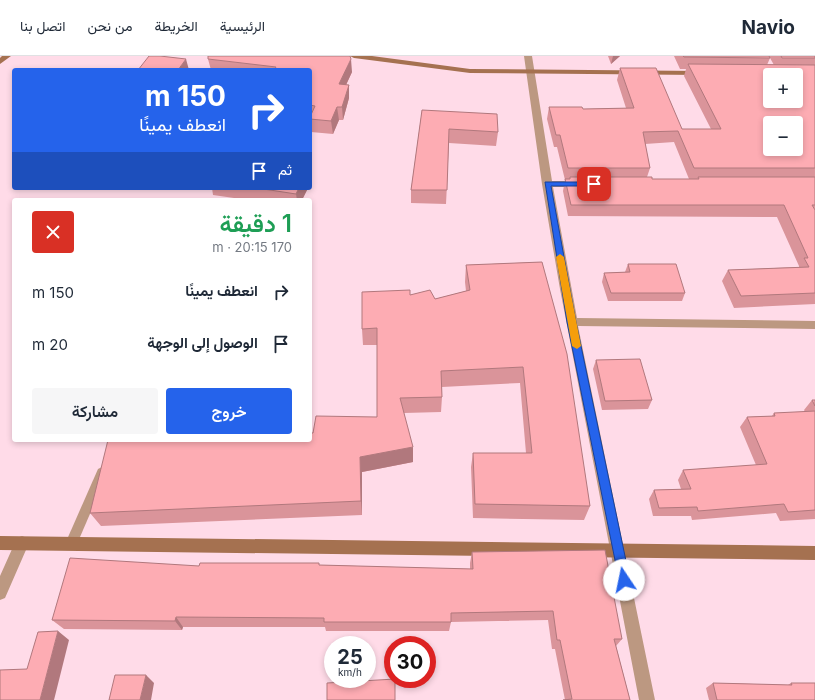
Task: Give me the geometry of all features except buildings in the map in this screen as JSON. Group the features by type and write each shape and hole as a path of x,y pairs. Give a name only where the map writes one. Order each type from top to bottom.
{"street":[{"path":"0,62 7,56"},
{"path":"354,56 445,69 531,72 710,72"},
{"path":"528,56 547,184 572,322 647,700"},
{"path":"547,184 587,184"},
{"path":"572,322 815,325"},
{"path":"0,543 815,553"},
{"path":"0,594 22,543"}],"lane":[{"path":"71,544 106,465"}],"slow traffic":[{"path":"560,257 577,346"}],"route":[{"path":"594,184 547,184 572,322 624,580"}]}
